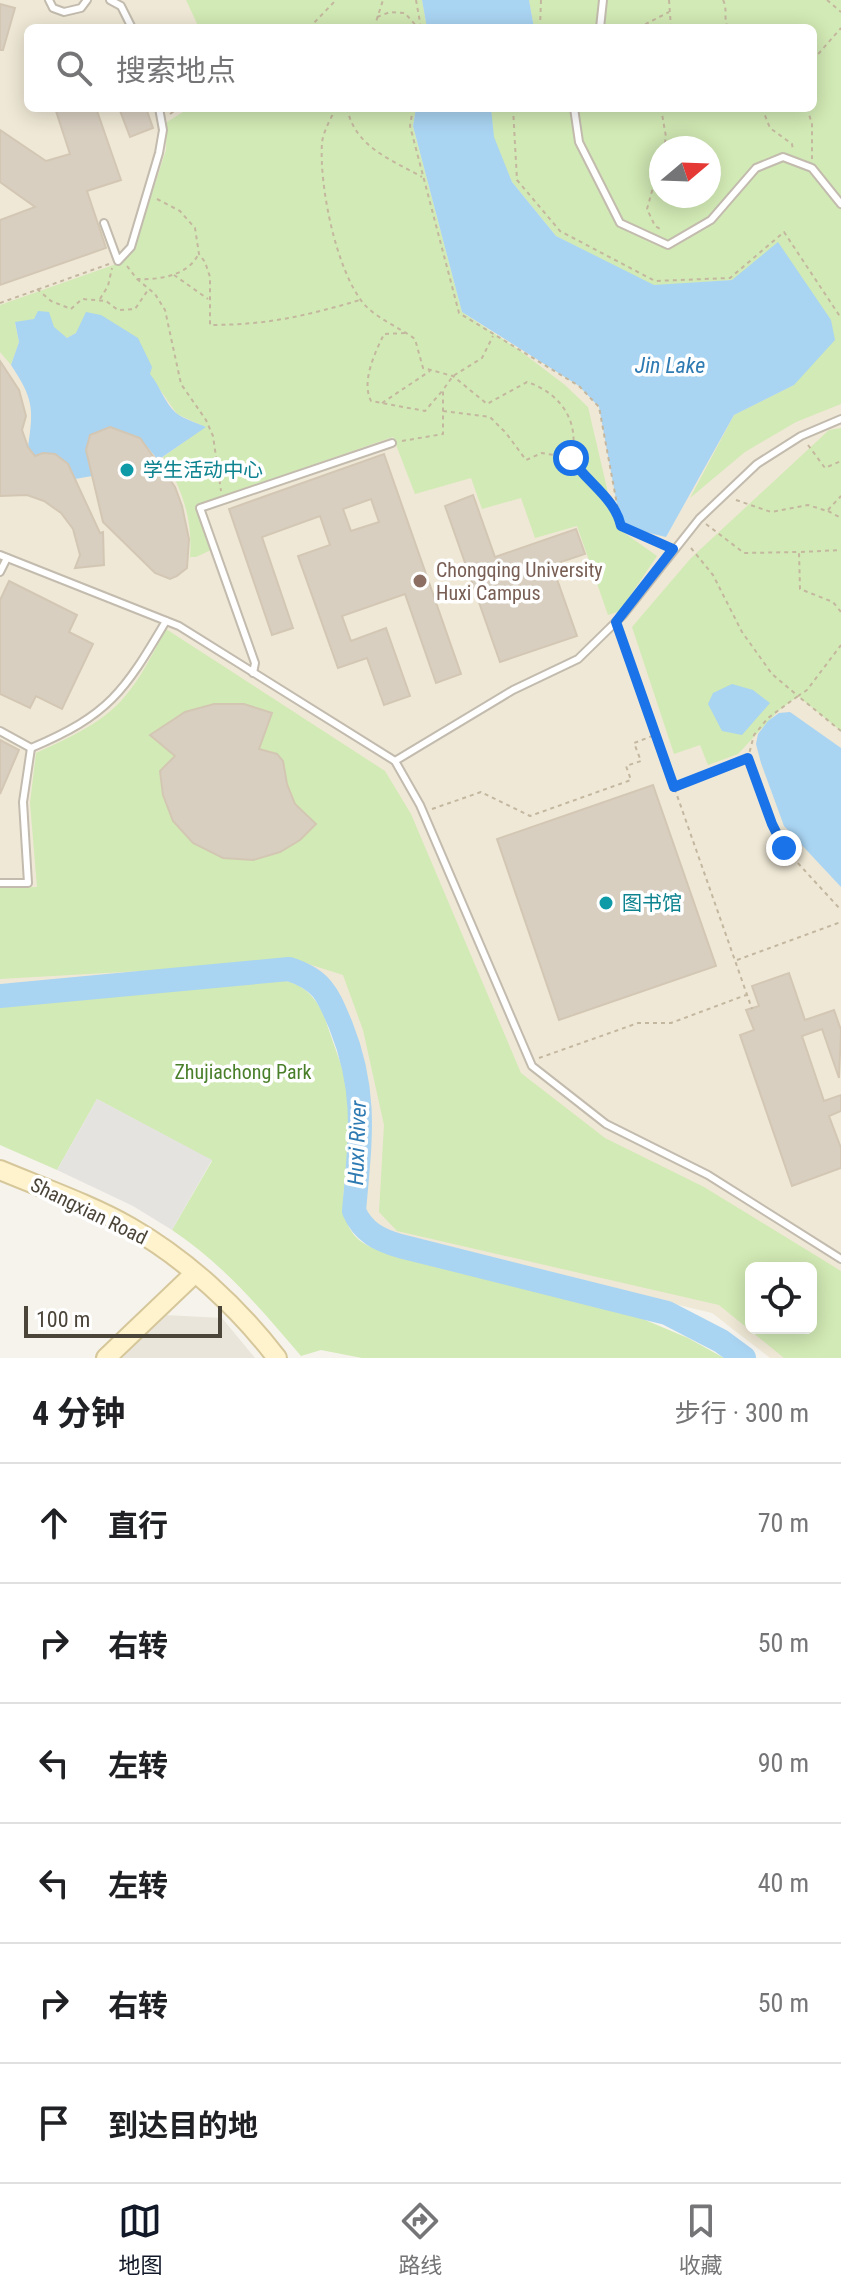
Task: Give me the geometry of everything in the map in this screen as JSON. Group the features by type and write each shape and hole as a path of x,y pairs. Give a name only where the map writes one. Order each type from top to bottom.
{"street":[{"name":"Shangxian Road","path":"0,1170 128,1226 163,1248 229,1304 277,1358"},
{"path":"106,1358 194,1274"}],"lane":[{"path":"49,0 53,8 64,12 81,8 87,0"},
{"path":"110,0 121,6 130,24"},
{"path":"600,24 603,0"},
{"path":"104,223 118,261 131,247 147,193 163,130 160,112"},
{"path":"575,112 579,142 620,223 668,245 711,220 756,168 783,157 812,168 841,204"},
{"path":"395,761 513,690 578,659 616,622 699,519 757,464 801,436 841,419"},
{"path":"253,673 255,663 200,508 392,443"},
{"path":"0,572 4,556 179,626 395,761 423,812 532,1066 606,1124 708,1175 841,1259"},
{"path":"31,748 65,734 105,708 132,679 166,621"},
{"path":"0,731 31,748"},
{"path":"0,883 28,883 23,802 31,748"}],"path":[{"path":"313,24 336,0"},
{"path":"375,24 383,0"},
{"path":"416,0 419,24"},
{"path":"540,24 541,0"},
{"path":"669,0 670,24"},
{"path":"723,0 727,6 726,24"},
{"path":"827,0 841,12"},
{"path":"377,17 390,12 405,13 415,24"},
{"path":"646,24 669,12"},
{"path":"817,55 841,28"},
{"path":"334,112 322,140 324,181 338,257 352,288 381,317 415,339 423,368 453,376 487,404 527,382 544,388 558,398 571,422 575,446 571,458"},
{"path":"348,112 365,144 424,178"},
{"path":"412,112 410,126 459,313 579,386 599,407 621,526 673,549"},
{"path":"662,112 666,136"},
{"path":"764,112 770,128 792,144 795,161"},
{"path":"808,112 812,124 812,168"},
{"path":"147,193 180,211 195,228 199,254 210,277 210,325 250,325 286,320 361,300"},
{"path":"649,202 647,209 655,226 663,231 668,245"},
{"path":"137,279 173,275 194,262 199,254"},
{"path":"121,258 165,310 181,384 206,420 213,436 222,501"},
{"path":"0,303 112,263 108,286 100,300"},
{"path":"173,275 209,300"},
{"path":"37,289 51,301 71,309 82,299 100,300 118,310 135,309 148,289"},
{"path":"407,333 384,334 373,357 366,392 371,401 425,411 453,376 482,358 493,335"},
{"path":"381,403 431,370"},
{"path":"392,443 443,434 443,390"},
{"path":"443,411 490,417 526,460 542,453 571,458 582,475 619,514"},
{"path":"801,436 825,468 841,461"},
{"path":"724,495 771,512 808,505 841,518"},
{"path":"827,511 841,496"},
{"path":"699,519 744,553 841,550"},
{"path":"683,538 713,575 742,632 772,674 841,731"},
{"path":"799,552 800,589 833,602 841,612"},
{"path":"616,622 752,1009"},
{"path":"841,645 807,690 768,718 754,735 748,758 784,848 841,910"},
{"path":"423,812 481,792 530,816 631,780 626,766 641,761 634,743 656,735"},
{"path":"674,787 748,758"},
{"path":"735,961 841,922"},
{"path":"530,1062 638,1023 671,1023 747,995"}],"shaded area":[{"name":"Chongqing University Huxi Campus","path":"0,0 841,0 841,1358 770,1358 712,1313 412,1241 376,1229 365,1216 363,1208 371,1111 366,1073 332,983 301,966 0,984"},
{"path":"97,1099 212,1160 172,1230 133,1206 57,1170"},
{"path":"165,1315 222,1318 255,1358 122,1358"}],"green space":[{"path":"186,0 422,0 426,24 197,24"},
{"path":"529,0 841,0 841,404 796,422 745,452 690,498 734,415 794,385 732,280 654,286 556,236 512,182 493,137 491,112 817,112 817,24 533,24"},
{"path":"183,112 415,112 413,126 462,312 519,350 588,407 616,527 657,556 620,611 608,615 577,526 535,538 521,498 482,509 471,478 415,494 393,437 196,505 211,550 190,557 190,530 185,505 163,457 205,427 177,414 149,374 76,333 67,338 43,323 15,323 19,342 11,365 0,352 0,305 119,263 134,248 166,150 167,122"},
{"path":"841,428 841,731 798,696 778,711 738,754 708,765 700,745 674,754 632,627 691,558 829,430"},
{"path":"166,629 385,771 411,814 521,1073 605,1138 704,1187 841,1271 841,1358 784,1358 755,1334 817,1334 817,1262 745,1262 745,1326 719,1305 397,1231 379,1212 384,1125 363,1030 343,975 302,962 0,979 0,888 37,887 30,803 36,753 82,730 118,705 148,663"},
{"name":"Zhujiachong Park","path":"265,978 300,987 313,998 324,1015 344,1073 352,1109 344,1206 347,1223 357,1238 373,1248 631,1314 688,1338 724,1358 362,1358 321,1350 301,1356 225,1272 172,1230 212,1161 97,1099 57,1170 0,1145 0,1000"}],"water":[{"path":"422,0 529,0 533,24 426,24"},
{"name":"Jin Lake","path":"415,112 491,112 494,137 512,182 556,236 654,285 732,280 778,242 831,320 835,340 794,385 734,415 666,537 621,526 599,407 579,386 462,312 413,126"},
{"path":"38,311 49,312 54,327 67,338 76,333 86,312 101,315 138,338 152,367 150,374 172,409 206,427 158,460 140,438 110,427 90,435 86,450 92,476 75,479 55,454 35,456 28,447 31,422 28,395 11,365 19,342 15,322 34,319"},
{"path":"732,684 753,690 770,703 742,735 722,731 708,704 713,693"},
{"path":"790,712 841,748 841,887 784,826 761,763 756,744 758,734 779,713"}],"building":[{"path":"0,4 15,8 3,50 0,50"},
{"path":"56,112 97,112 121,180 87,191 106,248 0,285 0,220 35,207 0,182 0,130 46,161 70,154"},
{"path":"121,112 147,112 153,128 130,137"},
{"path":"0,361 19,390 26,416 22,430 28,447 35,456 55,454 68,464 100,533 103,532 104,565 75,568 80,555 73,529 61,513 44,501 27,495 0,496"},
{"path":"110,427 140,438 175,487 189,539 187,568 170,579 155,573 103,522 86,450 90,435"},
{"path":"384,454 461,674 436,683 405,594 342,616 351,641 386,628 410,696 384,705 367,658 338,668 298,556 330,545 320,516 262,537 293,628 272,635 229,509","holes":["371,499 379,522 351,531 343,509"]},
{"path":"473,495 495,557 576,529 585,554 552,565 577,636 500,662 445,506"},
{"path":"9,581 77,615 69,632 93,644 62,709 36,696 30,708 0,694 0,600"},
{"path":"214,704 244,704 272,713 259,749 277,754 283,761 295,804 316,824 300,840 280,852 253,860 223,858 193,843 173,821 163,795 160,771 175,756 150,735 185,712"},
{"path":"0,740 19,750 0,794"},
{"name":"图书馆","path":"653,785 716,966 559,1020 497,839"},
{"path":"789,973 805,1020 834,1010 841,1030 839,1078 822,1029 802,1036 824,1101 841,1095 841,1111 829,1116 841,1148 841,1168 792,1186 740,1035 754,1030 746,1010 759,1006 752,986"}],"waterway":[{"name":"Huxi River","path":"0,996 289,969 300,973 310,978 328,997 350,1050 360,1117 354,1211 367,1230 400,1246 667,1313 721,1341 744,1358"}],"place":[{"name":"学生活动中心","path":"127,470"},
{"name":"Chongqing University Huxi Campus","path":"420,581"},
{"name":"图书馆","path":"606,903"}],"route":[{"path":"571,458 582,475 619,514 621,526 673,549 616,622 674,787 748,758 784,848"}]}
